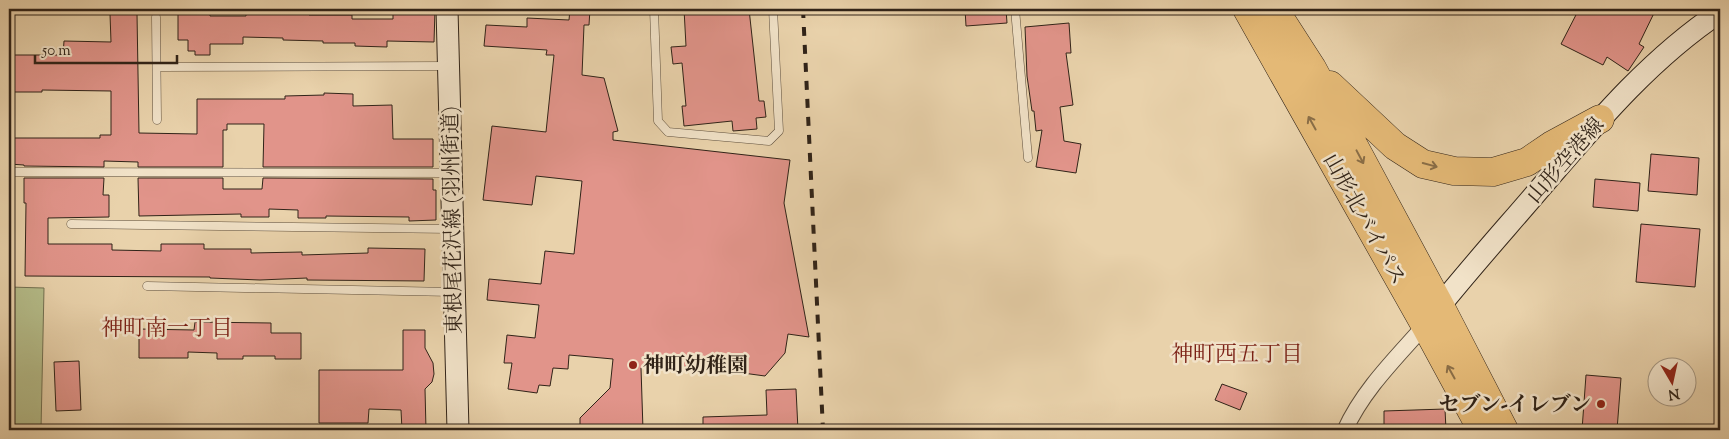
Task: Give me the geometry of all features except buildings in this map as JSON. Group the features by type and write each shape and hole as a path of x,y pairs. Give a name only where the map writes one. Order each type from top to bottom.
{"highway":[{"name":"山形北バイパス","path":"1247,9 1432,315 1504,430"},
{"name":"山形北バイパス","path":"1274,9 1312,68 1432,315 1482,430"},
{"path":"1312,68 1395,146 1423,164 1454,171 1493,172 1527,162 1552,145 1600,119"}],"main road":[{"name":"東根尾花沢線 (羽州街道)","path":"447,9 458,430"},
{"name":"山形空港線","path":"1432,315 1600,119 1642,76 1691,32 1720,12"}],"street":[{"path":"1345,430 1354,411 1376,381 1432,315"}],"lane":[{"path":"654,9 658,121 668,132 769,141 779,131 773,9"},
{"path":"1015,9 1028,158"},
{"path":"156,17 157,120"},
{"path":"157,66 449,66"},
{"path":"9,172 451,173"},
{"path":"71,224 453,229"},
{"path":"147,286 454,292"}],"green space":[{"path":"9,287 44,288 41,430 9,430"}],"railway":[{"path":"803,9 823,430"}],"place":[{"name":"神町幼稚園","path":"633,365"},
{"name":"セブン-イレブン","path":"1601,404"}],"district":[{"name":"神町南一丁目","path":"167,327"},
{"name":"神町西五丁目","path":"1237,353"}]}
